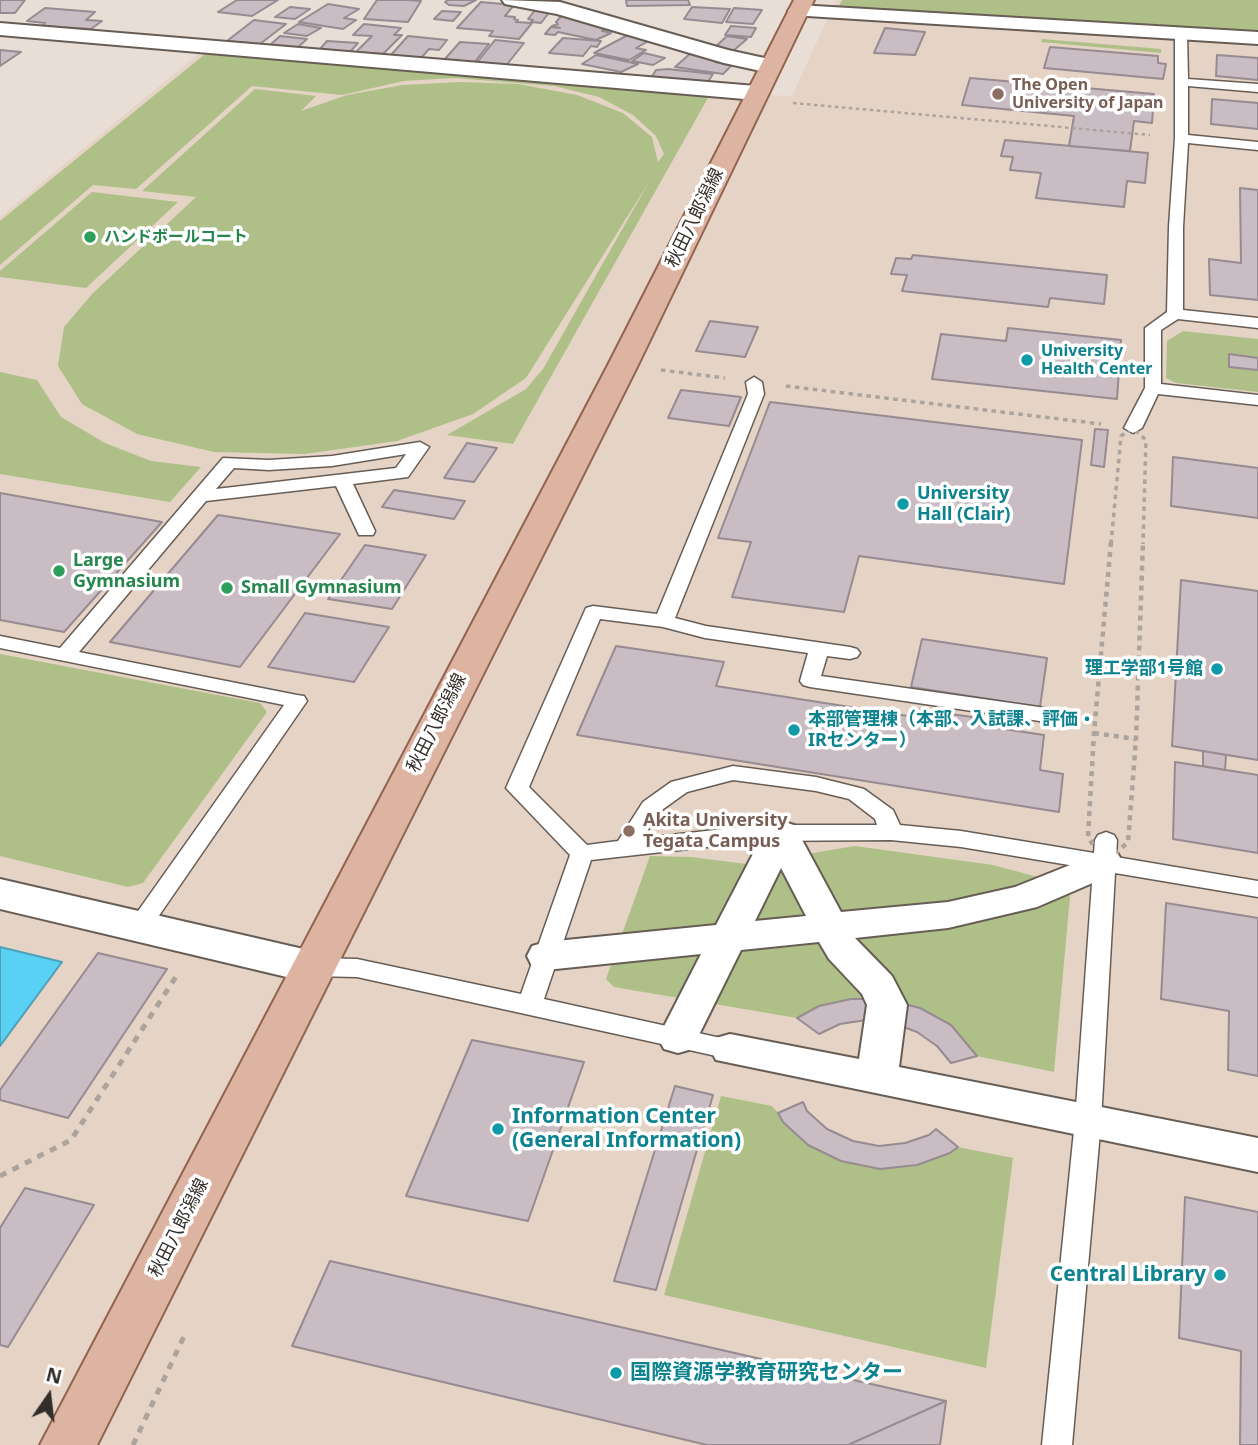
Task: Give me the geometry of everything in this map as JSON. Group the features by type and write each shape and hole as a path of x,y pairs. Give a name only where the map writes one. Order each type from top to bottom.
{"main road":[{"name":"秋田八郎潟線","path":"68,1445 622,367 801,5"}],"street":[{"path":"512,0 560,8 744,62 763,80"},
{"path":"801,5 1258,38"},
{"path":"0,29 763,80"},
{"path":"782,833 842,949 878,986 887,1005 877,1079"},
{"path":"678,1038 782,833"},
{"path":"546,956 726,940 948,915 1024,898 1105,852"},
{"path":"0,894 312,967"},
{"path":"730,1049 1258,1155"}],"lane":[{"path":"1175,314 1176,227 1182,138 1181,34"},
{"path":"1180,82 1258,89"},
{"path":"1182,138 1258,145"},
{"path":"1124,430 1153,388 1153,328 1175,314 1258,323"},
{"path":"664,621 756,394 754,382"},
{"path":"1153,388 1258,400"},
{"path":"65,655 200,496 229,462 269,465 332,461 419,447 402,473 200,496"},
{"path":"342,480 366,531"},
{"path":"582,853 517,788 593,612 664,621 705,632 850,653"},
{"path":"0,642 297,701 139,927"},
{"path":"819,649 810,681 1053,716"},
{"path":"626,848 652,807 679,787 733,773 816,784 856,794 885,816 891,832"},
{"path":"582,853 782,833 891,832 1105,852 1258,889"},
{"path":"1057,1445 1088,1121 1105,852"},
{"path":"530,1004 582,853"},
{"path":"312,967 357,968 730,1049"}],"path":[{"path":"788,103 1182,138"},
{"path":"651,369 1106,425"},
{"path":"1124,430 1094,733 1088,837 1105,852 1128,842 1136,739 1146,440"},
{"path":"1094,733 1136,739"},
{"path":"0,1176 18,1164 48,1153 71,1140 198,942"}],"shaded area":[{"name":"Akita University Tegata Campus","path":"836,0 1258,0 1258,1445 0,1445 0,217 207,47 715,93 792,96"}],"green space":[{"path":"842,0 1258,0 1258,31 839,6"},
{"path":"1042,39 1161,49 1161,53 1041,42"},
{"path":"210,50 709,96 513,444 447,435 526,389 543,369 649,182 526,378 473,414 397,441 305,454 214,452 137,434 82,404 58,366 64,327 93,293 196,197 142,191 255,89 316,96 301,111 347,95 402,85 460,82 518,84 577,95 623,113 652,137 658,162 664,154 656,136 633,115 599,97 554,86 455,78 404,81 342,95 252,86 136,189 93,185 0,265 0,221"},
{"name":"ハンドボールコート","path":"92,192 178,202 86,288 0,277 0,271"},
{"path":"1183,331 1258,339 1258,392 1176,383 1166,378 1167,341"},
{"path":"0,372 37,380 61,417 105,443 151,461 201,467 170,502 0,474"},
{"path":"0,654 260,703 267,712 143,883 128,887 0,856"},
{"path":"855,846 993,865 1071,886 1054,1072 977,1056 951,1025 885,999 851,999 819,1006 797,1018 614,987 606,979 650,856 691,857 747,864"},
{"path":"721,1096 772,1106 808,1145 841,1161 880,1169 917,1166 958,1147 1013,1158 986,1368 664,1295"}],"water":[{"path":"0,947 62,962 0,1046"}],"building":[{"path":"0,0 25,0 15,13 0,13"},
{"path":"237,0 278,0 252,16 218,12"},
{"path":"377,0 421,1 408,22 364,19"},
{"path":"476,0 464,6 449,5 445,2"},
{"path":"626,0 688,0 690,5 627,6"},
{"path":"481,2 514,5 505,16 515,17 514,19 518,20 516,22 532,23 519,39 489,36 493,31 457,28"},
{"path":"328,4 359,9 344,18 356,20 343,29 299,22"},
{"path":"290,7 310,9 295,19 275,17"},
{"path":"692,7 730,9 722,23 684,19"},
{"path":"45,8 95,12 86,20 102,21 91,29 42,26 45,23 27,21"},
{"path":"734,8 762,10 753,24 726,22"},
{"path":"536,9 551,10 541,23 531,22 533,20 528,19"},
{"path":"442,11 461,12 453,21 434,19"},
{"path":"564,13 608,28 602,31 611,33 596,40 558,32 555,35 545,34 551,27 560,28 552,26 558,24 556,22"},
{"path":"254,20 286,24 260,44 227,41"},
{"path":"298,24 321,28 307,36 284,33"},
{"path":"364,24 401,28 394,35 402,35 383,54 356,52 372,36 353,35"},
{"path":"731,26 756,28 751,37 725,35"},
{"path":"885,28 925,32 915,55 874,53"},
{"path":"628,35 654,38 636,48 646,50 629,60 594,53"},
{"path":"280,36 307,39 296,49 269,46"},
{"path":"408,36 447,40 439,50 429,49 421,58 390,56"},
{"path":"727,36 747,39 733,51 713,49"},
{"path":"563,38 601,41 597,47 591,46 583,56 549,53"},
{"path":"495,40 524,43 505,67 475,65"},
{"path":"327,41 358,43 350,52 320,49"},
{"path":"460,42 489,44 474,63 444,60"},
{"path":"1050,47 1158,56 1158,63 1166,64 1163,79 1044,68"},
{"path":"0,50 21,52 0,66"},
{"path":"692,52 720,58 715,62 732,65 723,74 675,67"},
{"path":"644,53 665,58 653,65 632,61"},
{"path":"596,55 638,64 621,72 582,64"},
{"path":"1217,55 1258,58 1258,80 1216,76"},
{"path":"656,70 713,74 706,85 651,78"},
{"path":"970,78 1154,94 1152,123 1134,121 1130,151 1069,146 1074,116 962,105"},
{"path":"1212,99 1258,103 1258,129 1211,124"},
{"path":"1005,140 1148,153 1145,183 1127,181 1124,207 1036,198 1041,173 1010,170 1013,157 1001,156"},
{"path":"1240,188 1258,190 1258,300 1210,295 1209,259 1241,263"},
{"path":"913,255 1107,275 1104,304 1050,298 1048,307 902,291 907,275 891,274 896,258 911,259"},
{"path":"710,321 758,327 745,357 696,351"},
{"name":"University Health Center","path":"1008,328 1121,340 1117,399 932,379 941,334 1006,341"},
{"path":"1229,354 1258,358 1258,370 1229,367"},
{"path":"681,390 741,397 729,426 668,418"},
{"name":"University Hall (Clair)","path":"770,402 1082,440 1064,584 859,556 844,612 732,597 751,542 718,538"},
{"path":"1095,429 1108,430 1104,467 1091,465"},
{"path":"467,443 497,448 474,482 444,478"},
{"path":"1173,457 1258,468 1258,518 1171,506"},
{"path":"394,490 465,501 454,519 382,507"},
{"name":"Large Gymnasium","path":"0,493 162,522 64,632 0,620"},
{"name":"Small Gymnasium","path":"218,515 340,534 240,667 110,642"},
{"path":"365,545 426,555 392,609 328,599"},
{"name":"理工学部1号館","path":"1181,580 1258,591 1258,760 1172,746"},
{"path":"305,613 389,627 354,682 268,667"},
{"path":"922,639 1047,658 1040,707 911,687"},
{"name":"本部管理棟（本部、入試課、評価・ IRセンター）","path":"616,646 724,662 716,686 914,717 916,709 972,717 971,724 1044,735 1040,770 1063,774 1059,812 577,735"},
{"path":"1203,751 1226,755 1225,770 1203,766"},
{"path":"1175,762 1258,775 1258,853 1173,839"},
{"path":"1166,903 1258,918 1258,1076 1228,1070 1229,1011 1161,999"},
{"path":"98,953 167,969 68,1118 0,1100 0,1090"},
{"path":"851,999 885,999 920,1008 951,1025 977,1056 951,1063 937,1046 917,1032 893,1023 866,1020 840,1024 819,1034 797,1018 819,1006"},
{"name":"Information Center (General Information)","path":"472,1040 584,1062 528,1221 406,1196"},
{"path":"675,1086 713,1095 656,1290 614,1281"},
{"path":"803,1102 807,1111 827,1129 853,1141 879,1146 905,1143 929,1135 936,1129 958,1147 950,1153 917,1165 880,1169 841,1161 808,1145 783,1122 778,1113"},
{"path":"25,1188 94,1205 8,1347 0,1345 0,1228"},
{"name":"Central Library","path":"1185,1197 1258,1212 1258,1445 1240,1445 1241,1351 1179,1338"},
{"name":"国際資源学教育研究センター","path":"330,1261 946,1401 848,1445 707,1445 292,1346"},
{"path":"946,1401 940,1445 848,1445"}],"place":[{"name":"The Open University of Japan","path":"998,94"},
{"name":"ハンドボールコート","path":"90,237"},
{"name":"University Health Center","path":"1027,360"},
{"name":"University Hall (Clair)","path":"903,504"},
{"name":"Large Gymnasium","path":"59,571"},
{"name":"Small Gymnasium","path":"227,588"},
{"name":"理工学部1号館","path":"1217,669"},
{"name":"本部管理棟（本部、入試課、評価・ IRセンター）","path":"794,730"},
{"name":"Akita University Tegata Campus","path":"629,831"},
{"name":"Information Center (General Information)","path":"498,1129"},
{"name":"Central Library","path":"1220,1275"},
{"name":"国際資源学教育研究センター","path":"616,1373"}]}
